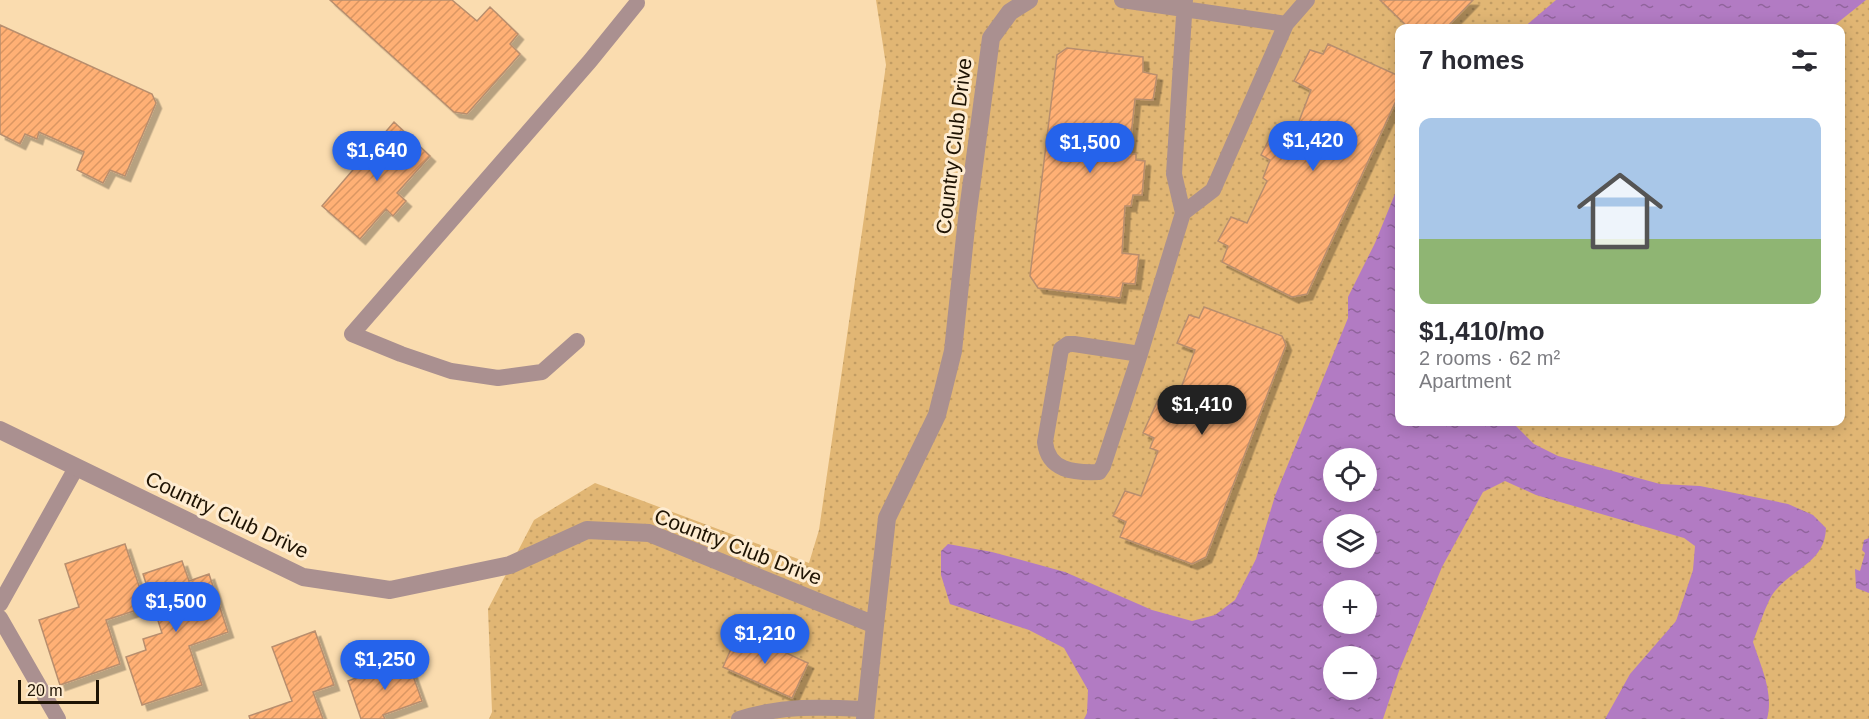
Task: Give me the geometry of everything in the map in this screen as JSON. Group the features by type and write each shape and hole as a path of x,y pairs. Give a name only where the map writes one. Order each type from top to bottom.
{"street":[{"name":"Country Club Drive","path":"866,714 887,518 937,415 953,351 967,218 991,38 1010,12 1029,0"},
{"name":"Country Club Drive","path":"0,430 303,577 390,590 510,565 587,530 649,533 875,625"}],"lane":[{"path":"1122,0 1185,5 1286,24"},
{"path":"1183,213 1213,190 1286,24 1307,0"},
{"path":"577,341 542,372 498,378 452,371 352,334 590,61 637,3"},
{"path":"1140,354 1074,344 1068,344 1061,349 1045,442 1046,453 1053,462 1064,470 1099,472 1103,466 1140,354 1183,213 1174,174 1185,5"},
{"path":"0,604 76,468"},
{"path":"0,618 58,719"},
{"path":"739,719 762,712 810,707 866,714"}],"shaded area":[{"path":"876,0 1869,0 1869,719 489,719 492,712 488,609 534,520 595,483 809,563 819,530 886,65"}],"water":[{"path":"1556,0 1866,0 1836,24 1528,24"},
{"path":"1395,194 1395,426 1516,426 1534,444 1558,456 1660,484 1700,486 1788,504 1813,515 1826,528 1820,549 1807,564 1772,595 1753,642 1768,690 1767,719 1605,719 1630,674 1676,621 1693,570 1695,546 1684,538 1536,495 1505,481 1483,492 1442,567 1399,671 1383,719 1084,719 1087,713 1088,690 1064,648 1029,630 950,604 941,575 941,551 948,544 992,552 1065,572 1152,610 1192,621 1215,615 1235,600 1256,559 1275,496 1348,318 1348,297 1375,243"},
{"path":"1869,538 1869,593 1856,588 1855,569 1860,571 1865,553 1862,550 1864,540"}],"building":[{"path":"330,0 452,0 477,21 490,7 518,34 510,44 520,54 467,114 454,112"},
{"path":"1380,0 1473,0 1450,24 1405,24"},
{"path":"0,25 152,94 156,103 125,176 110,170 103,183 77,170 84,152 39,132 37,139 25,134 20,144 0,134"},
{"path":"1328,44 1395,74 1395,103 1307,294 1292,297 1222,262 1228,246 1218,241 1231,217 1247,223 1267,181 1263,178 1270,160 1261,155 1273,132 1283,136 1289,127 1296,129 1311,90 1294,81 1310,50 1323,54"},
{"path":"1067,48 1143,57 1143,72 1157,75 1153,100 1135,99 1129,154 1136,154 1136,160 1145,161 1142,195 1133,195 1131,206 1125,206 1122,253 1139,255 1135,284 1123,283 1120,298 1038,288 1030,276 1057,55"},
{"path":"394,122 430,156 397,193 406,201 393,216 386,209 360,239 322,206"},
{"path":"1204,307 1282,336 1286,345 1206,557 1192,564 1120,537 1126,522 1113,516 1125,491 1141,496 1158,451 1150,448 1154,438 1143,433 1158,400 1167,403 1171,394 1178,396 1195,350 1177,343 1189,315 1199,318"},
{"path":"125,544 146,607 106,620 120,664 60,685 39,620 79,607 65,564"},
{"path":"182,561 189,581 209,574 228,632 189,646 202,685 142,705 126,657 146,650 143,639 162,633 143,574"},
{"path":"315,631 334,685 313,692 323,719 250,719 249,716 292,701 272,647"},
{"path":"739,631 808,663 792,698 723,667"},
{"path":"407,659 422,701 383,715 385,719 361,719 348,681"}]}
